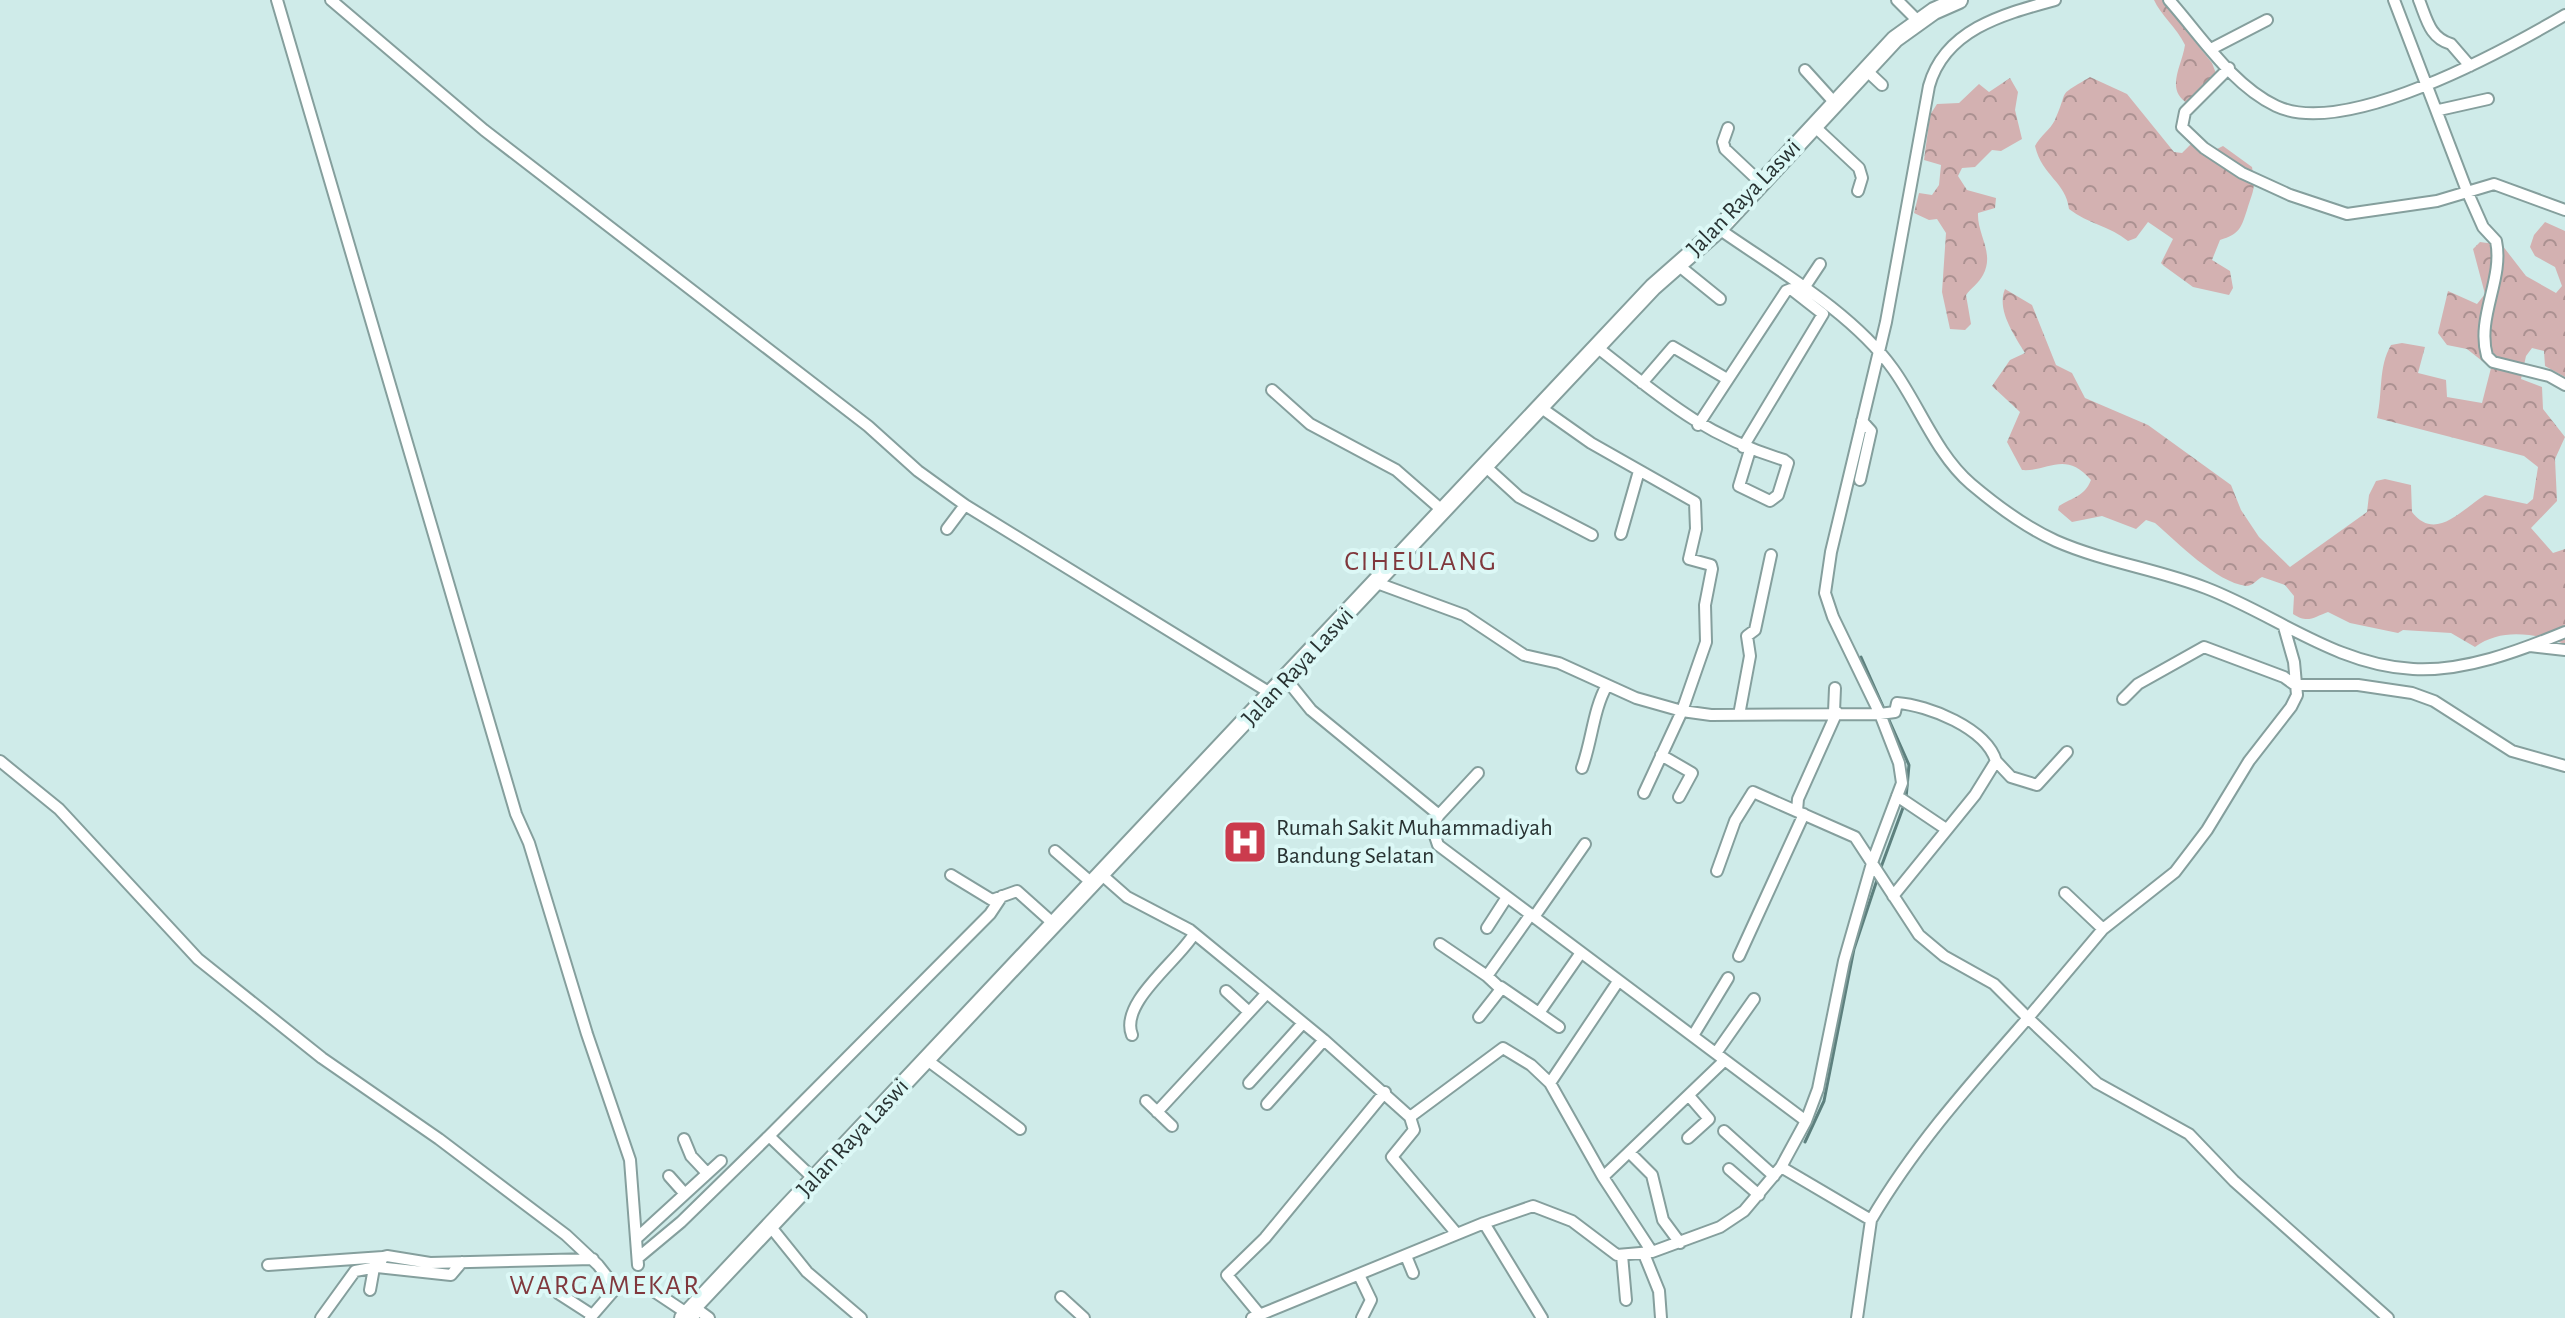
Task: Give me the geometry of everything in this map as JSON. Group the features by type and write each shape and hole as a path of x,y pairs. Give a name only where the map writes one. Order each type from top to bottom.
{"main road":[{"name":"Jalan Raya Laswi","path":"690,1314 1540,407 1678,265 1719,229 1865,69 1918,21 1959,0"}],"street":[{"path":"277,0 516,814 523,822 587,1034 630,1160 638,1261 769,1136 990,914 1002,896"},
{"path":"331,0 484,130 631,240 868,426 918,471 965,505 1278,687 1311,710 1439,815"},
{"path":"1897,0 1918,21"},
{"path":"1385,1092 1265,1238 1227,1275 1256,1316 1359,1275 1408,1262 1457,1234 1487,1228 1533,1206 1572,1221 1611,1252 1647,1257 1720,1227 1744,1211 1783,1171 1818,1089 1836,990 1873,860 1903,799 1902,774 1880,714 1833,617 1825,593 1925,105 1937,64 1950,46 1979,26 2055,0"},
{"path":"2169,0 2229,68 2266,101 2296,112 2374,103 2429,85 2565,15"},
{"path":"2394,0 2439,110 2467,191 2481,224 2495,238 2498,248 2484,321 2487,356 2493,362 2549,376 2565,385"},
{"path":"2419,0 2437,39 2451,44 2470,66"},
{"path":"2211,49 2267,20"},
{"path":"2229,68 2185,112 2182,127 2187,135 2242,173 2290,195 2347,214 2437,201 2488,185 2504,186 2565,210"},
{"path":"1865,69 1882,85"},
{"path":"1805,70 1834,102"},
{"path":"2439,110 2488,99"},
{"path":"1813,125 1859,168 1862,178 1858,191"},
{"path":"1728,128 1723,142 1725,149 1760,182"},
{"path":"1719,229 1804,288 1877,351 1889,364 1960,474 2024,524 2057,542 2203,587 2354,657 2406,669 2461,666 2565,632"},
{"path":"1804,288 1820,264"},
{"path":"1678,265 1720,299"},
{"path":"1598,348 1698,425 1746,448 1788,463 1778,495 1770,501 1739,486 1746,448 1823,314 1821,310 1791,289 1786,291 1698,425"},
{"path":"1642,383 1673,347 1727,379"},
{"path":"1272,390 1319,430 1396,470 1443,511"},
{"path":"1540,407 1639,471 1695,502 1696,529 1689,559 1711,565 1712,569 1705,605 1706,642 1682,711 1644,793"},
{"path":"1860,480 1871,431 1862,421"},
{"path":"1858,437 1867,448"},
{"path":"1485,466 1519,497 1592,535"},
{"path":"1621,534 1639,471"},
{"path":"947,529 965,505"},
{"path":"1739,715 1750,656 1747,636 1755,630 1771,555"},
{"path":"1377,583 1464,615 1524,655 1559,663 1607,685 1682,711 1739,715 1880,714 1895,712 1897,703 1933,708 1983,740 2011,777 2037,785 2067,752"},
{"path":"1857,1318 1871,1220 1893,1182 1946,1111 2103,929 2169,877 2192,852 2236,780 2291,707 2297,695 2292,649 2284,627"},
{"path":"2528,646 2565,650"},
{"path":"2123,699 2138,684 2204,647 2284,677 2295,685 2358,685 2412,693 2434,701 2500,745 2565,766"},
{"path":"1582,768 1596,726 1598,703 1607,685"},
{"path":"1739,956 1800,812 1798,799 1836,712 1835,688"},
{"path":"1661,755 1692,773 1679,797"},
{"path":"0,761 59,809 198,959 322,1058 439,1139 593,1259 616,1288"},
{"path":"1893,896 1975,795 1996,761"},
{"path":"1478,773 1439,815 1432,827 1438,845 1617,983 1694,1034 1806,1121"},
{"path":"1717,871 1735,821 1751,793 1855,837 1930,947 1994,984 2106,1089 2189,1134 2245,1191 2388,1318"},
{"path":"1903,799 1946,829"},
{"path":"1487,976 1585,844"},
{"path":"1055,851 1098,880 1194,934 1385,1092 1410,1117 1414,1130 1392,1157 1457,1234"},
{"path":"951,875 988,898 1017,891 1055,925"},
{"path":"2065,893 2103,929"},
{"path":"1487,928 1507,897"},
{"path":"1132,1035 1129,1025 1132,1008 1194,934"},
{"path":"1440,944 1559,1027"},
{"path":"1539,1013 1580,954"},
{"path":"1694,1034 1728,978"},
{"path":"1550,1083 1617,983"},
{"path":"1479,1017 1501,987"},
{"path":"1226,991 1249,1012"},
{"path":"1157,1112 1266,994"},
{"path":"1603,1177 1690,1097 1720,1057 1754,999"},
{"path":"1249,1083 1303,1023"},
{"path":"1267,1104 1324,1040"},
{"path":"1410,1117 1503,1048 1531,1065 1550,1083 1647,1257 1659,1291 1661,1318"},
{"path":"927,1060 1020,1129"},
{"path":"1688,1138 1709,1119 1690,1097"},
{"path":"1146,1101 1172,1126"},
{"path":"1724,1131 1783,1171 1871,1220"},
{"path":"769,1136 814,1179"},
{"path":"684,1139 691,1156 707,1173"},
{"path":"1630,1153 1657,1172 1663,1220 1680,1243"},
{"path":"638,1237 721,1161"},
{"path":"1729,1169 1759,1195"},
{"path":"669,1176 685,1194"},
{"path":"770,1226 807,1272 861,1318"},
{"path":"1487,1228 1542,1318"},
{"path":"1622,1255 1626,1300"},
{"path":"268,1265 380,1263 433,1268 462,1262 593,1259"},
{"path":"370,1290 380,1263"},
{"path":"321,1318 352,1273 380,1263"},
{"path":"1359,1275 1371,1300 1362,1318"},
{"path":"558,1293 591,1317 616,1288 649,1288 690,1314 709,1318"},
{"path":"1061,1297 1084,1318"}],"green space":[{"path":"2154,0 2162,0 2212,63 2217,76 2189,104 2177,92 2176,85 2185,45"},
{"path":"2090,77 2127,94 2174,152 2182,153 2196,139 2213,151 2223,146 2252,167 2253,190 2243,221 2236,233 2220,240 2212,260 2230,271 2233,288 2229,295 2193,287 2164,266 2161,263 2173,239 2148,222 2136,238 2128,241 2069,209 2063,192 2043,165 2035,146 2055,120 2065,94"},
{"path":"2010,78 2018,92 2015,110 2022,139 2001,151 1992,150 1975,167 1962,168 1958,176 1967,190 1996,198 1995,208 1978,213 1987,259 1981,278 1966,295 1971,324 1965,330 1950,329 1942,292 1946,233 1937,219 1929,220 1914,213 1919,193 1932,195 1939,185 1941,165 1924,160 1930,115 1937,104 1959,103 1979,84 1989,92"},
{"path":"2545,222 2565,231 2565,377 2545,366 2544,351 2532,348 2526,356 2521,379 2542,387 2543,409 2565,437 2555,459 2557,501 2531,528 2553,553 2565,549 2565,644 2519,634 2496,637 2475,647 2451,633 2403,630 2398,633 2350,623 2328,612 2303,619 2293,614 2294,596 2285,585 2262,577 2246,586 2234,583 2198,560 2155,523 2146,520 2136,529 2102,516 2072,522 2058,510 2059,506 2081,493 2091,480 2082,471 2065,464 2022,470 2007,442 2020,412 1992,386 2010,360 2025,353 2005,314 2005,289 2032,305 2056,365 2072,373 2085,398 2148,425 2231,485 2241,510 2259,537 2290,567 2367,512 2369,495 2376,481 2385,479 2411,485 2412,512 2421,521 2430,524 2449,520 2485,495 2527,504 2533,499 2538,467 2524,456 2377,418 2387,353 2391,345 2402,343 2425,347 2418,373 2446,380 2447,397 2482,403 2491,368 2467,349 2447,345 2438,333 2448,291 2477,304 2485,294 2473,249 2480,242 2502,245 2526,276 2556,293 2562,286 2555,267 2535,256 2530,247 2534,235"}],"waterway":[{"path":"1861,657 1909,765 1906,798"},
{"path":"1880,870 1904,805"},
{"path":"1805,1142 1824,1101 1854,949 1878,877"}],"place":[{"name":"Rumah Sakit Muhammadiyah Bandung Selatan","path":"1245,842"}],"district":[{"name":"CIHEULANG","path":"1421,562"},
{"name":"WARGAMEKAR","path":"605,1286"}]}
